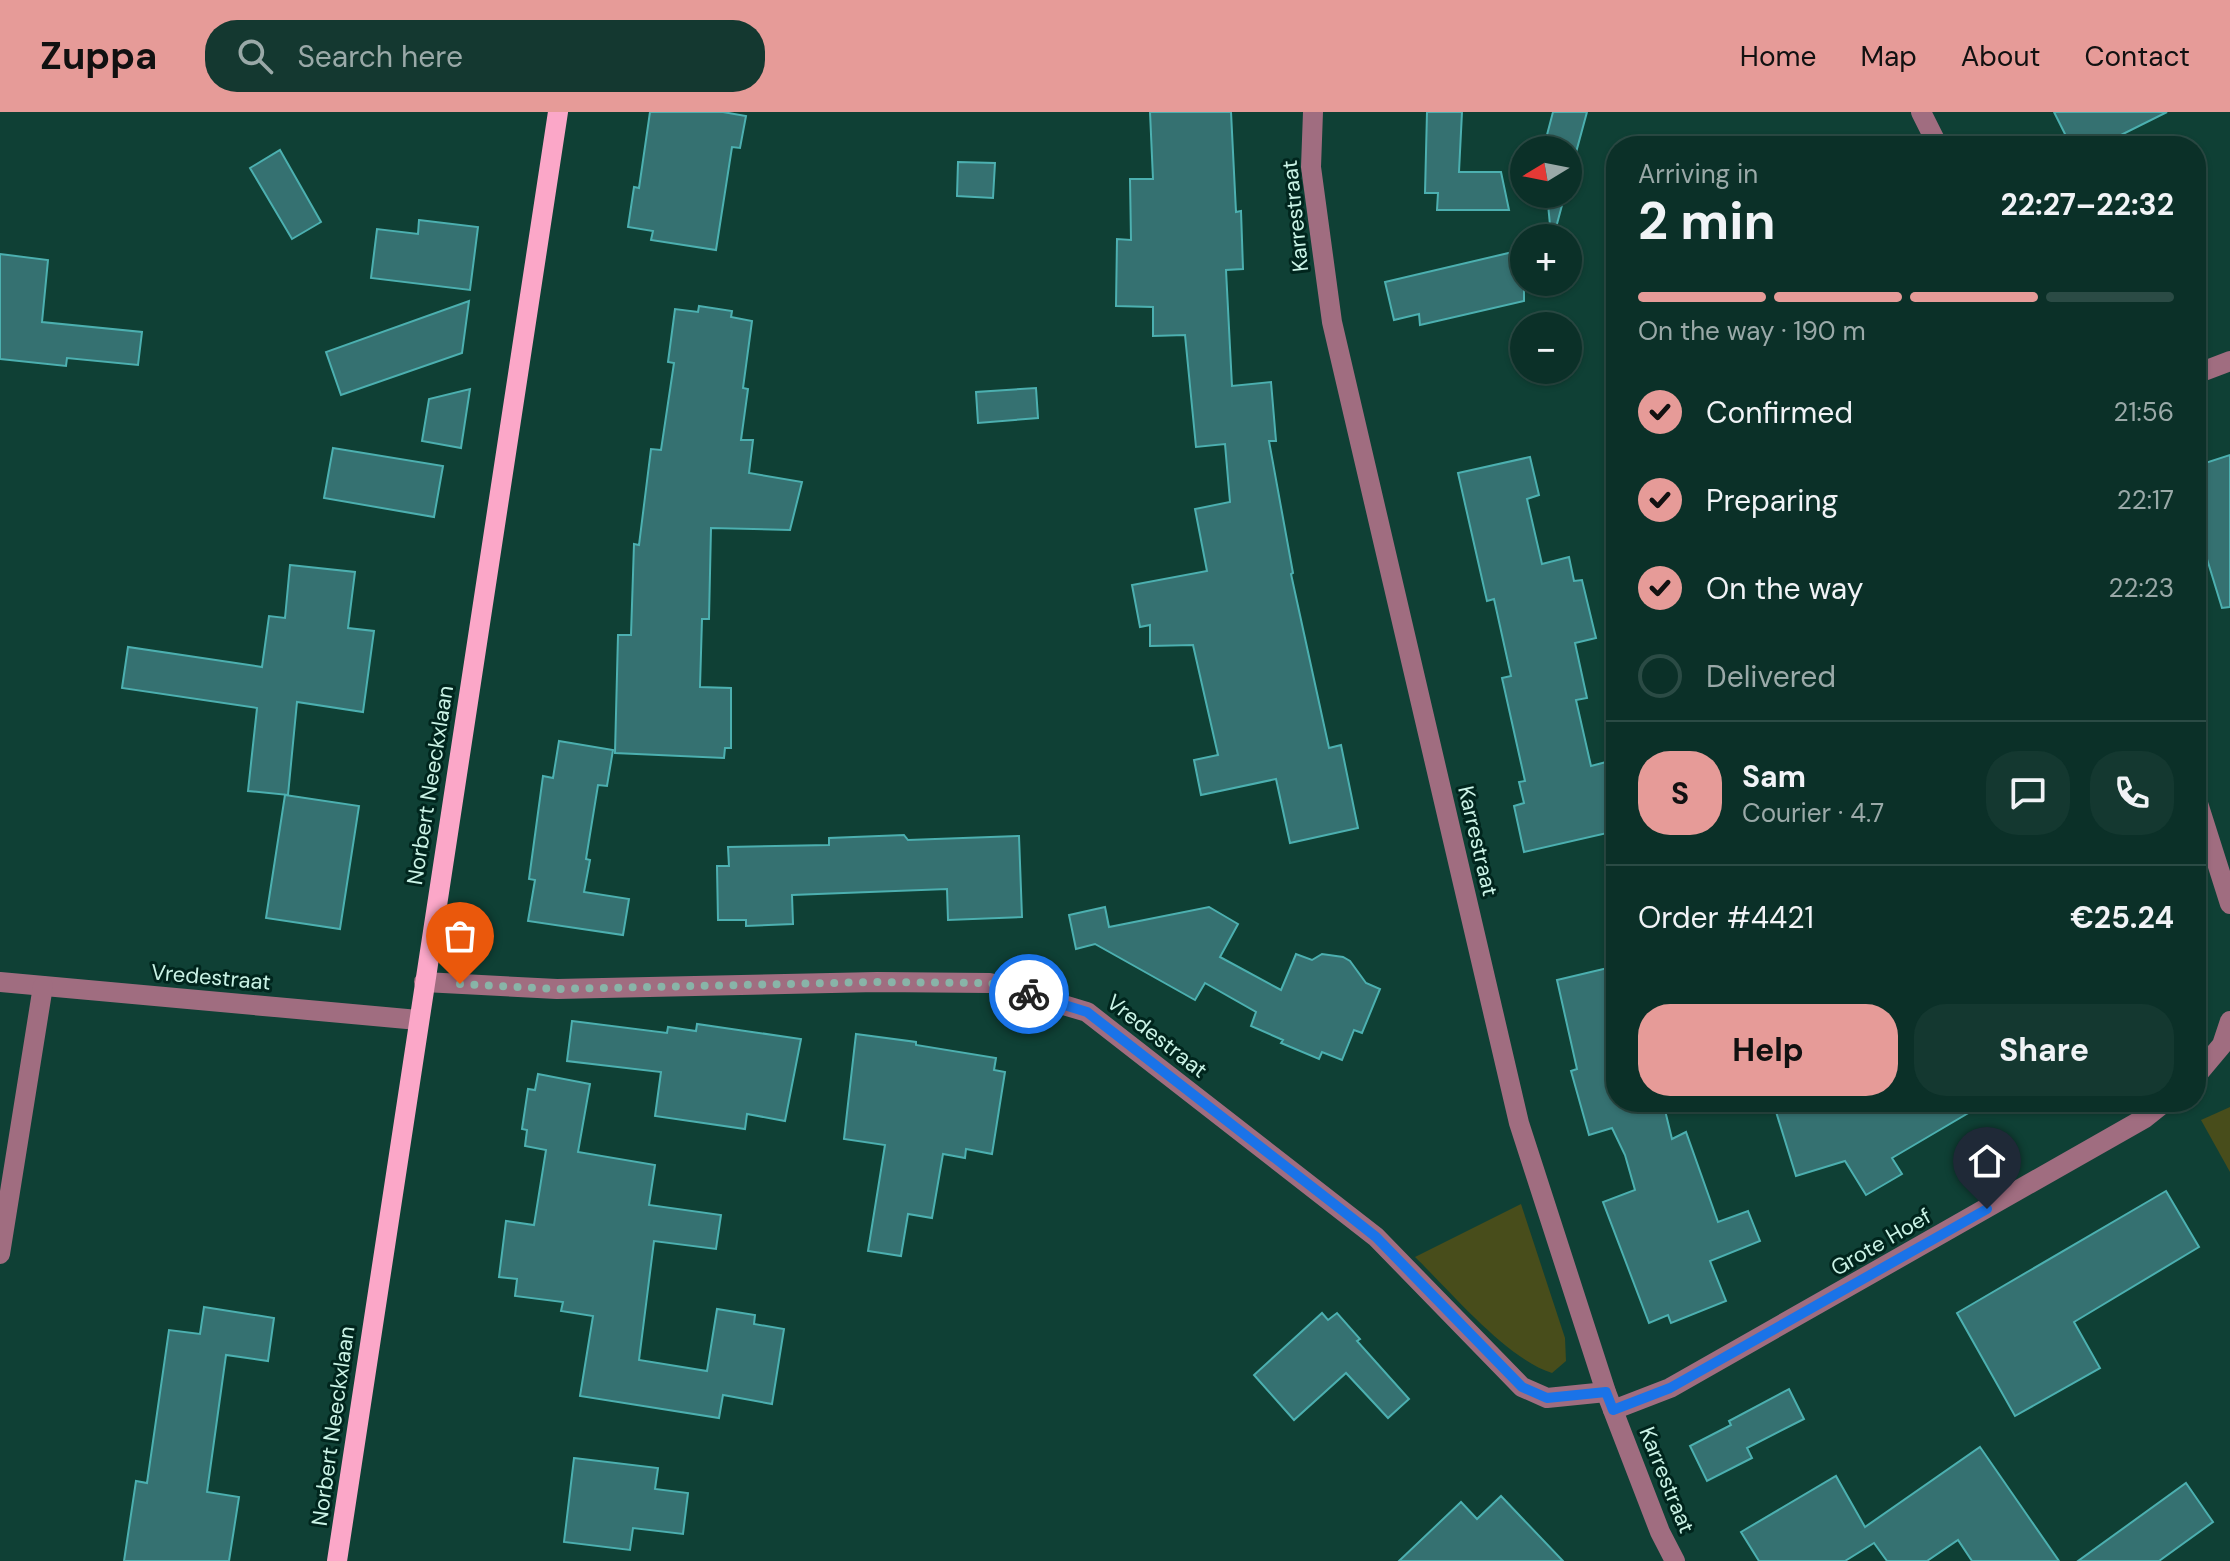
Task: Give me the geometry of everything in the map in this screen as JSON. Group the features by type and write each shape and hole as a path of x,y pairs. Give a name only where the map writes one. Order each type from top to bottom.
{"main road":[{"name":"Norbert Neeckxlaan","path":"337,1561 558,112"}],"street":[{"name":"Karrestraat","path":"1313,112 1311,167 1332,322 1519,1123 1610,1401 1660,1532 1675,1561"},
{"path":"1921,112 1933,136"},
{"path":"2206,370 2230,361"},
{"path":"2206,828 2230,904"},
{"name":"Vredestraat","path":"0,982 418,1020"},
{"name":"Vredestraat","path":"424,982 557,989 862,982 990,983 1087,1012 1376,1237 1522,1387 1547,1398 1610,1401"},
{"path":"0,1254 43,986"},
{"path":"2206,1064 2222,1045 2230,1021"},
{"name":"Grote Hoef","path":"1610,1401 1670,1388 2152,1112"}],"green space":[{"path":"2230,1107 2230,1172 2201,1120"},
{"path":"1521,1204 1565,1338 1566,1361 1552,1373 1535,1366 1499,1340 1415,1257"}],"building":[{"path":"650,112 723,112 746,116 740,148 732,147 716,250 651,240 653,231 628,227 634,187 639,188"},
{"path":"1150,112 1231,112 1236,212 1241,211 1243,269 1226,270 1232,386 1271,382 1276,441 1269,441 1291,574 1329,748 1341,745 1358,828 1290,843 1276,779 1201,795 1194,760 1218,755 1193,645 1150,646 1150,625 1140,627 1132,585 1207,571 1195,509 1230,502 1225,444 1196,447 1185,335 1153,336 1153,307 1116,306 1117,239 1131,240 1130,179 1153,179"},
{"path":"1427,112 1462,112 1459,172 1501,172 1509,210 1437,210 1438,193 1425,193"},
{"path":"1553,112 1587,112 1580,136 1547,136"},
{"path":"2054,112 2167,112 2119,136 2066,136"},
{"path":"280,150 321,222 292,239 250,168"},
{"path":"958,162 995,163 993,198 957,196"},
{"path":"1548,208 1561,208 1557,224 1550,224"},
{"path":"419,220 478,227 470,290 371,278 377,229 418,234"},
{"path":"1510,253 1510,296 1524,296 1524,301 1420,325 1419,314 1394,320 1385,282"},
{"path":"0,254 48,260 42,322 142,332 138,365 67,358 66,366 0,359"},
{"path":"469,301 462,353 341,395 326,352"},
{"path":"699,306 732,311 731,317 752,321 743,388 748,389 741,440 753,440 749,473 802,482 790,530 711,528 709,619 702,619 700,687 731,688 731,748 725,748 724,758 615,753 618,635 631,635 634,544 639,545 651,449 661,450 674,363 668,362 675,309 698,312"},
{"path":"1036,388 1038,418 978,423 976,392"},
{"path":"470,389 461,448 422,441 429,399"},
{"path":"333,448 443,466 434,517 324,498"},
{"path":"2230,455 2230,607 2222,608 2206,556 2206,463"},
{"path":"1530,457 1539,495 1527,499 1542,564 1569,557 1574,581 1582,580 1596,638 1575,643 1587,698 1576,700 1591,766 1606,762 1606,833 1524,852 1514,806 1524,803 1519,782 1525,781 1502,678 1511,676 1494,599 1487,601 1458,473"},
{"path":"290,565 355,572 348,628 374,631 363,712 297,702 288,795 248,791 257,708 122,688 128,647 262,667 269,616 285,618"},
{"path":"559,741 613,750 607,786 598,785 584,892 629,899 623,935 528,921 535,880 529,879 543,776 553,778"},
{"path":"285,795 359,806 340,929 266,918"},
{"path":"904,835 908,840 1019,836 1022,917 948,920 947,889 792,895 793,924 746,926 746,920 718,920 717,866 729,866 728,847 829,845 829,838"},
{"path":"1105,907 1109,927 1209,907 1238,924 1220,957 1281,990 1296,954 1312,960 1322,954 1343,957 1350,961 1366,983 1380,989 1362,1033 1354,1030 1342,1060 1322,1052 1319,1059 1251,1026 1256,1012 1205,983 1195,1000 1095,944 1076,949 1069,915"},
{"path":"1606,968 1606,1112 1665,1112 1672,1139 1686,1132 1718,1222 1748,1211 1760,1241 1710,1261 1726,1301 1671,1323 1668,1315 1649,1323 1603,1202 1635,1190 1625,1155 1612,1128 1589,1135 1571,1071 1577,1069 1557,980"},
{"path":"572,1021 667,1033 668,1027 696,1031 697,1024 801,1039 785,1121 747,1114 745,1129 655,1116 661,1072 567,1061"},
{"path":"856,1034 996,1058 994,1070 1005,1072 992,1154 966,1149 965,1158 943,1154 932,1218 908,1214 901,1256 868,1251 885,1145 844,1139"},
{"path":"538,1074 590,1084 578,1152 655,1165 649,1205 721,1215 716,1249 654,1241 639,1360 707,1371 717,1309 755,1315 754,1324 784,1329 772,1404 723,1395 719,1418 580,1396 593,1316 561,1311 563,1302 515,1296 517,1279 499,1277 506,1221 534,1225 546,1150 525,1146 527,1130 522,1129 528,1089 535,1090"},
{"path":"1776,1112 1970,1112 1892,1158 1902,1174 1866,1195 1845,1161 1796,1176"},
{"path":"2166,1191 2199,1247 2074,1322 2100,1368 2015,1416 1957,1313"},
{"path":"204,1307 274,1318 268,1361 226,1355 207,1492 239,1497 229,1561 124,1561 136,1481 147,1483 169,1330 200,1334"},
{"path":"1322,1313 1328,1320 1337,1313 1360,1339 1357,1341 1409,1399 1388,1418 1346,1373 1294,1420 1254,1375"},
{"path":"1789,1389 1804,1419 1747,1448 1752,1458 1707,1481 1690,1446"},
{"path":"1980,1447 2059,1561 1972,1561 1958,1540 1927,1561 1887,1561 1874,1543 1845,1561 1759,1561 1741,1532 1836,1476 1865,1527"},
{"path":"574,1458 658,1468 655,1489 688,1493 683,1534 633,1528 630,1550 564,1542"},
{"path":"2186,1483 2213,1522 2159,1561 2078,1561"},
{"path":"1501,1496 1563,1561 1399,1561 1461,1502 1477,1519"}],"way so far":[{"path":"460,984 557,989 877,982 990,983 1029,994"}],"route":[{"path":"1029,994 1087,1012 1352,1218 1376,1237 1522,1387 1547,1398 1606,1392 1613,1410 1670,1388 1987,1209"}]}
